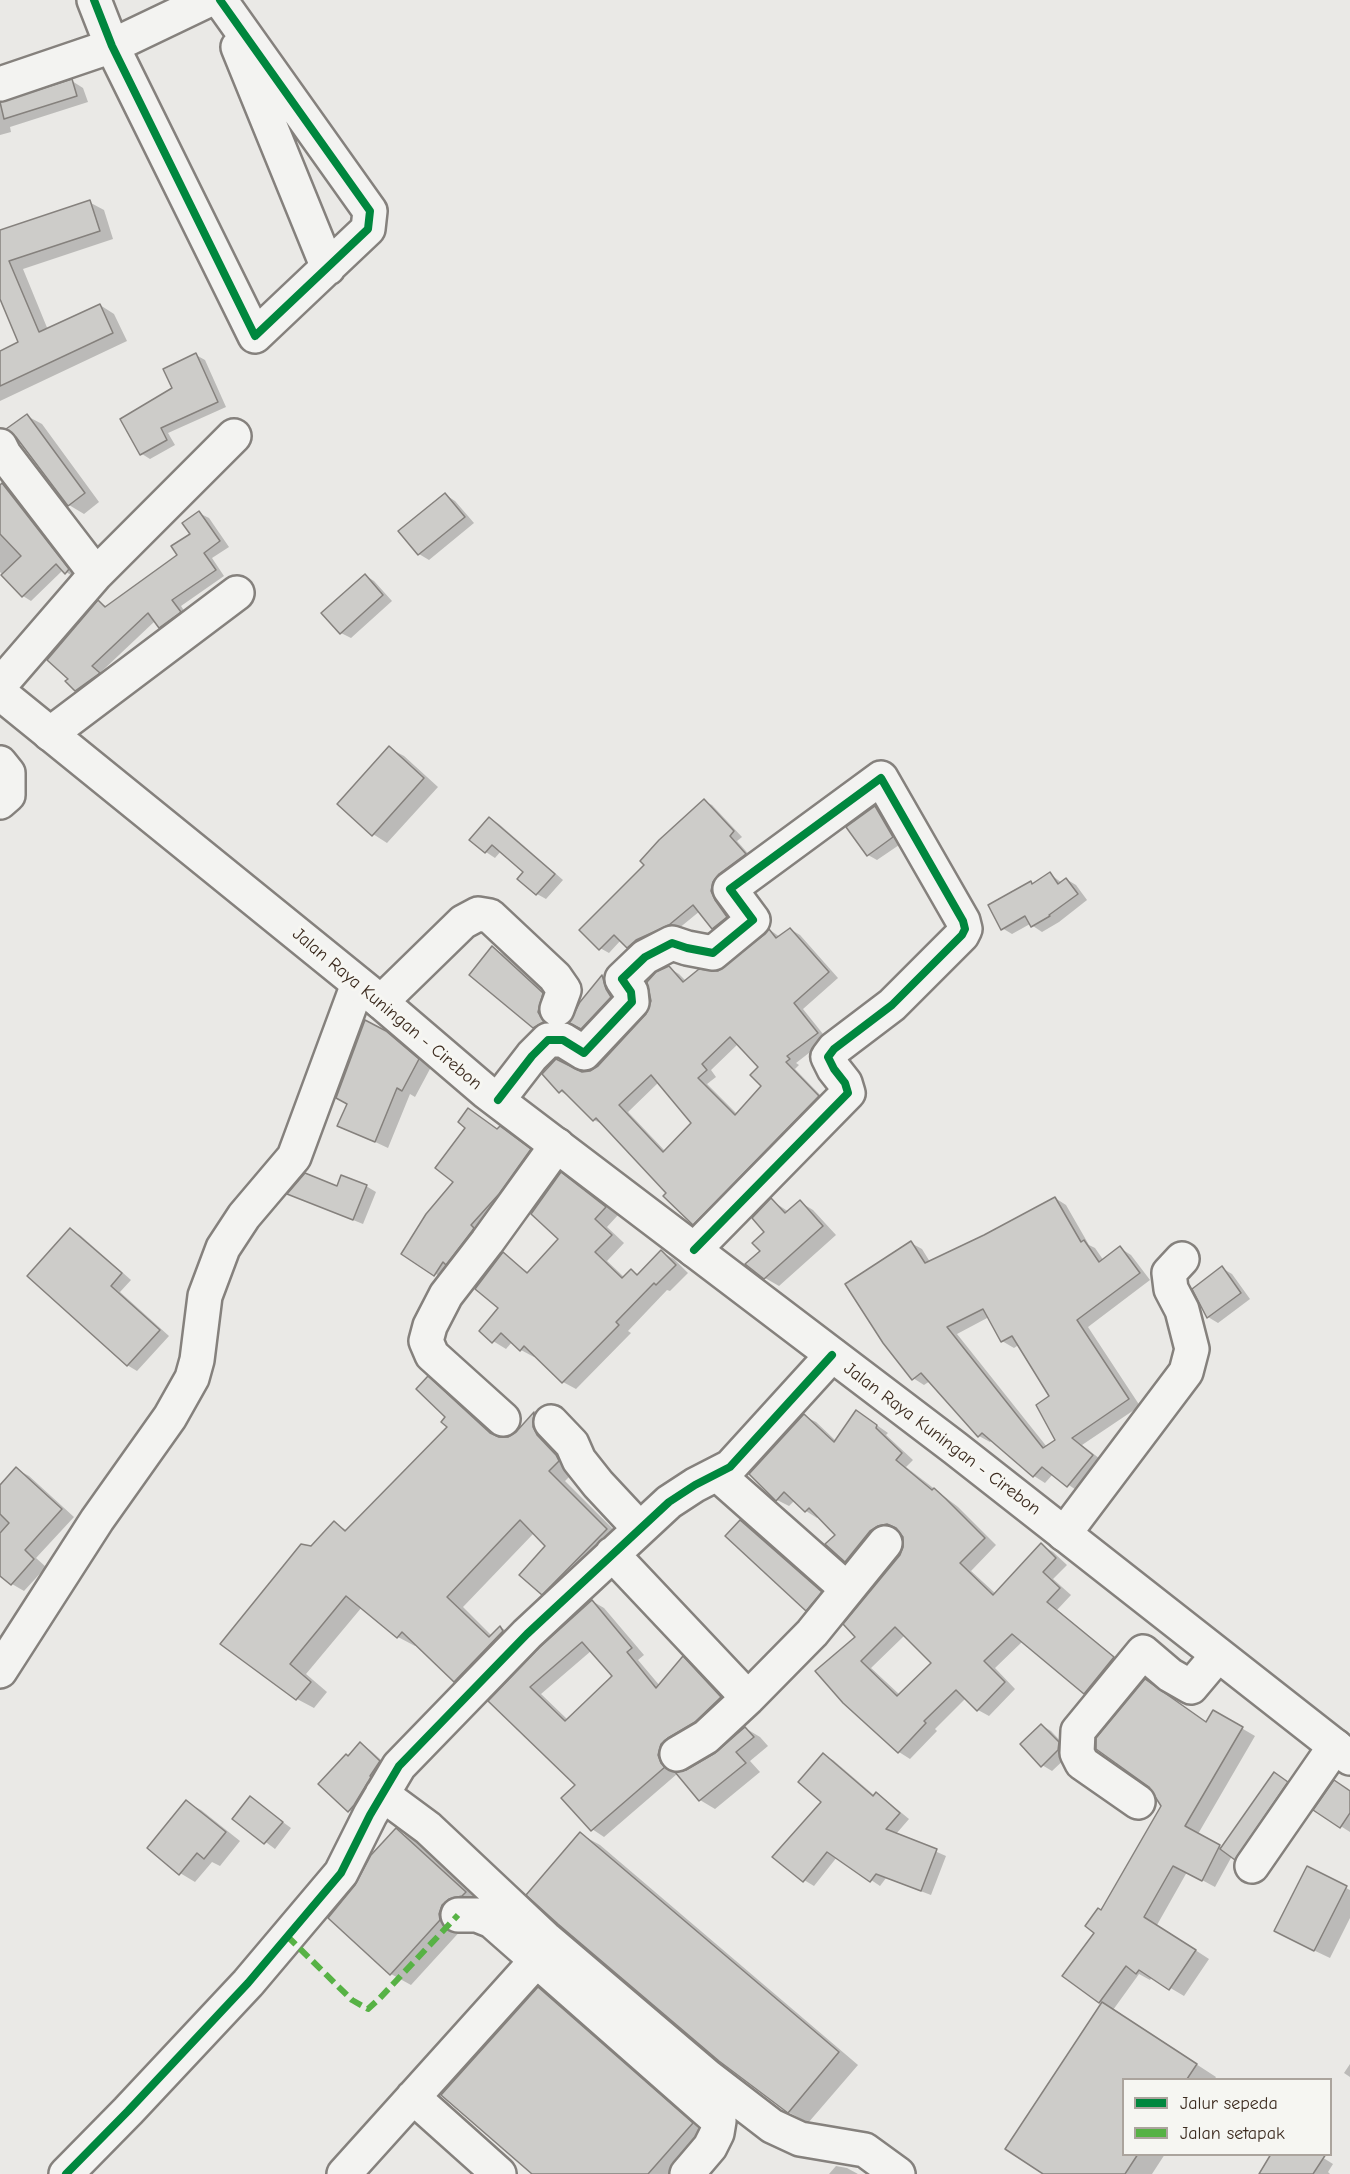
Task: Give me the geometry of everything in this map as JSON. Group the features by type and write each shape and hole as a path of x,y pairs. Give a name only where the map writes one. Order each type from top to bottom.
{"main road":[{"path":"94,0 112,46 255,336 368,229 370,211 220,0"},
{"path":"0,84 112,46 208,0"},
{"path":"220,0 328,268"},
{"path":"0,685 96,574 234,436"},
{"path":"0,446 96,574"},
{"path":"50,734 237,593"},
{"name":"Jalan Raya Kuningan - Cirebon","path":"0,693 370,993 491,1095 1064,1534 1343,1752"},
{"path":"0,763 8,773 8,795 0,802"},
{"path":"491,1095 548,1040 563,1040 584,1053 632,1002 631,992 622,979 645,957 672,943 712,953 753,920 730,889 881,778 963,921 962,935 892,1005 834,1049 828,1057 845,1083 848,1093 694,1250"},
{"path":"0,1671 97,1520 170,1416 192,1378 197,1360 205,1296 223,1248 244,1216 294,1157 370,993 463,922 478,914 490,916 555,977 564,990 557,1009"},
{"path":"491,1095 529,1040"},
{"path":"503,1419 432,1354 426,1341 430,1326 446,1294 487,1242 556,1145"},
{"path":"1064,1534 1186,1371 1192,1349 1182,1310 1171,1289 1169,1273 1182,1259"},
{"path":"66,2174 248,1983 341,1873 399,1766 527,1634 669,1502 730,1467 832,1356"},
{"path":"551,1422 572,1444 579,1460 598,1484 640,1529"},
{"path":"717,1474 847,1589"},
{"path":"677,1754 706,1737 748,1698 812,1633 885,1543"},
{"path":"612,1554 748,1698"},
{"path":"1138,1802 1082,1762 1077,1753 1078,1731 1173,1619"},
{"path":"1143,1652 1170,1675 1191,1687 1218,1655"},
{"path":"1251,1866 1343,1752"},
{"path":"382,1794 428,1828 545,1938 707,2076 772,2126 800,2139 865,2150 898,2174"},
{"path":"458,1915 477,1915 492,1922 719,2121 717,2133 710,2147 687,2174"},
{"path":"344,2174 536,1961"},
{"path":"413,2097 499,2174"}],"building":[{"path":"72,79 77,96 4,119 0,102"},
{"path":"90,200 100,231 9,261 39,332 100,304 113,333 0,386 0,351 18,342 0,299 0,230"},
{"path":"196,353 218,402 161,428 167,440 140,455 120,419 172,388 163,369"},
{"path":"27,414 85,493 68,506 16,437 6,429"},
{"path":"2,483 69,569 65,574 56,564 22,597 1,575 21,556 0,534 0,485"},
{"path":"445,493 465,517 418,555 398,531"},
{"path":"199,511 220,541 204,553 216,570 172,600 181,612 159,628 148,613 92,666 100,673 75,691 65,681 68,679 47,660 98,600 105,607 177,555 171,546 190,534 182,523"},
{"path":"365,574 383,595 340,634 321,613"},
{"path":"389,746 424,778 372,836 337,804"},
{"path":"704,799 734,831 730,836 746,854 719,874 713,882 711,891 727,917 712,929 693,905 669,925 636,940 627,948 614,935 599,950 579,930 644,865 640,861 659,840"},
{"path":"875,806 893,837 867,856 846,827"},
{"path":"489,817 555,874 536,895 517,879 523,872 492,845 485,853 469,840"},
{"path":"1050,872 1058,884 1066,878 1078,894 1050,916 1031,927 1025,916 1001,930 988,905 1031,881 1032,884"},
{"path":"790,928 829,972 794,1003 818,1033 787,1056 790,1059 786,1062 819,1096 693,1225 663,1196 666,1193 596,1118 593,1121 562,1090 559,1093 542,1074 556,1059 582,1072 590,1071 598,1066 646,1014 651,1001 647,982 656,972 669,966 683,982 699,969 718,971 769,929 776,938","holes":["730,1037 758,1067 750,1075 761,1086 735,1115 698,1078 707,1070 702,1064","651,1075 691,1123 663,1152 619,1105"]},
{"path":"492,946 543,993 538,1012 544,1022 533,1028 469,975"},
{"path":"602,975 611,997 581,1029 569,1023 580,1002"},
{"path":"365,1020 386,1031 419,1059 402,1091 397,1088 375,1142 337,1126 347,1104 336,1098"},
{"path":"468,1108 497,1129 500,1126 531,1149 499,1194 471,1225 474,1228 472,1231 446,1265 443,1262 434,1276 401,1254 426,1214 453,1182 435,1168 465,1128 458,1122"},
{"path":"561,1172 606,1207 595,1219 612,1235 595,1252 622,1278 631,1269 637,1275 661,1250 676,1265 656,1285 654,1283 616,1322 619,1325 562,1383 524,1346 520,1351 501,1333 492,1343 479,1331 498,1308 475,1289 503,1252 527,1273 558,1239 531,1214"},
{"path":"305,1173 337,1186 341,1175 367,1185 353,1220 287,1194"},
{"path":"1055,1197 1081,1242 1084,1240 1099,1262 1120,1246 1140,1273 1077,1320 1129,1399 1072,1438 1093,1455 1067,1487 1042,1467 1033,1477 982,1433 978,1437 921,1373 912,1380 883,1343 845,1284 911,1241 925,1263","holes":["983,1309 1001,1342 1012,1336 1049,1396 1036,1405 1055,1440 1043,1448 947,1327"]},
{"path":"771,1198 785,1213 800,1200 823,1226 764,1279 745,1264 760,1251 752,1243 764,1232 752,1218"},
{"path":"70,1228 122,1273 111,1286 160,1330 127,1366 27,1276"},
{"path":"1222,1266 1241,1293 1207,1318 1192,1289"},
{"path":"428,1376 490,1433 499,1437 508,1437 516,1432 534,1412 533,1427 537,1435 559,1461 549,1471 607,1529 542,1595 519,1575 545,1546 520,1520 447,1597 489,1637 500,1626 503,1631 454,1682 402,1632 397,1638 346,1596 290,1664 311,1682 296,1700 220,1644 301,1544 311,1546 334,1521 345,1531 447,1427 441,1422 445,1417 416,1389"},
{"path":"856,1410 877,1425 876,1428 902,1453 896,1460 932,1490 934,1488 985,1538 960,1563 993,1595 1041,1543 1056,1558 1043,1572 1060,1588 1047,1602 1114,1657 1084,1694 1012,1634 984,1661 1005,1682 977,1711 956,1690 924,1721 926,1723 898,1753 843,1703 815,1671 855,1637 843,1624 900,1555 903,1537 896,1528 887,1524 878,1526 870,1531 845,1562 825,1544 835,1535 809,1508 805,1512 784,1492 776,1501 749,1474 804,1414 834,1442","holes":["895,1627 931,1663 897,1696 861,1661"]},
{"path":"16,1467 62,1509 25,1550 34,1559 11,1585 0,1576 0,1533 9,1523 0,1514 0,1485"},
{"path":"740,1520 822,1592 806,1611 725,1536"},
{"path":"592,1600 632,1648 627,1652 656,1688 683,1656 721,1697 695,1722 661,1744 658,1755 665,1767 591,1831 561,1798 575,1785 488,1701 540,1647","holes":["582,1642 612,1676 565,1721 530,1687"]},
{"path":"1145,1679 1206,1722 1213,1710 1243,1727 1185,1826 1220,1845 1202,1881 1173,1866 1144,1917 1196,1950 1169,1990 1139,1970 1136,1974 1126,1966 1099,2003 1062,1976 1094,1933 1085,1926 1098,1908 1101,1910 1161,1806 1149,1787 1096,1749 1096,1738"},
{"path":"1041,1724 1059,1742 1058,1750 1041,1767 1020,1744"},
{"path":"745,1727 754,1737 736,1752 746,1763 699,1801 675,1772 686,1770 715,1753"},
{"path":"360,1742 380,1761 348,1812 318,1784"},
{"path":"823,1753 873,1796 876,1792 900,1813 886,1829 937,1849 921,1891 876,1874 870,1882 827,1852 803,1882 772,1857 821,1802 798,1782"},
{"path":"1274,1772 1288,1782 1235,1860 1220,1849"},
{"path":"1334,1780 1350,1791 1350,1813 1340,1828 1313,1810"},
{"path":"250,1796 283,1822 264,1844 232,1819"},
{"path":"186,1800 226,1832 204,1859 197,1853 179,1875 147,1848"},
{"path":"396,1828 466,1892 462,1896 449,1899 442,1905 440,1920 390,1975 328,1918 355,1885 371,1855"},
{"path":"580,1832 839,2052 788,2113 719,2061 526,1895"},
{"path":"1307,1866 1347,1886 1314,1951 1274,1931"},
{"path":"538,1987 693,2123 648,2174 532,2174 441,2095"},
{"path":"1102,2002 1197,2064 1188,2078 1122,2078 1122,2156 1137,2156 1125,2174 1043,2174 1005,2149"},
{"path":"1270,2156 1325,2156 1313,2174 1259,2174"}],"marked path":[{"path":"287,1936 352,2000 368,2009 458,1915"}],"cycle path":[{"path":"94,0 112,46 255,336 368,229 370,211 220,0"},
{"path":"498,1100 532,1056 548,1040 563,1040 584,1053 632,1002 631,992 622,979 645,957 672,943 713,953 753,920 730,889 881,778 963,921 965,929 962,935 892,1005 834,1049 828,1057 845,1083 848,1093 694,1250"},
{"path":"66,2174 248,1983 341,1873 370,1815 399,1766 527,1634 669,1502 695,1485 730,1467 832,1355"}]}
